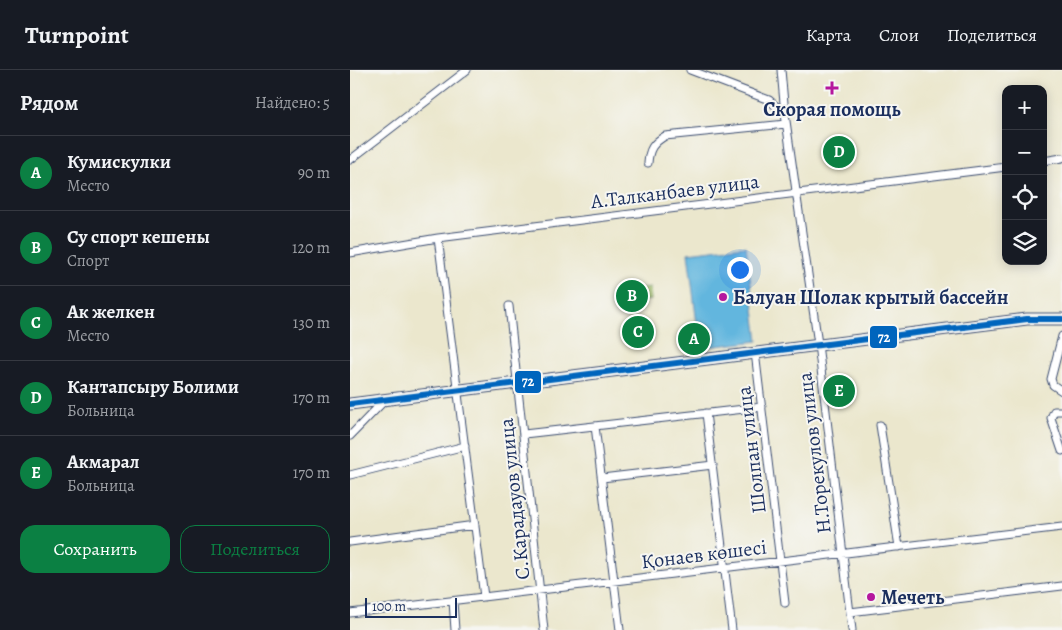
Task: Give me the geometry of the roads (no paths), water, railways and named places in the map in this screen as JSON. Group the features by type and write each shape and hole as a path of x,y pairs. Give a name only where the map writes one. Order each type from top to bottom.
{"main road":[{"path":"350,404 458,392 755,352 1027,319 1062,319"}],"street":[{"path":"350,160 467,70"},
{"path":"690,70 769,100 785,114"},
{"name":"Н.Торекулов улица","path":"782,70 786,124 818,344 852,630"},
{"path":"648,163 649,152 654,142 665,136 786,124"},
{"path":"1047,160 1062,158"},
{"name":"А.Талканбаев улица","path":"350,253 438,238 1002,168"},
{"path":"438,238 484,597"},
{"name":"С.Карадауов улица","path":"509,306 544,630"},
{"path":"1062,336 1052,379 1053,385 1062,391"},
{"name":"Шолпан улица","path":"755,352 785,603"},
{"path":"350,436 385,400"},
{"path":"524,434 762,407"},
{"path":"1062,411 1054,411 1051,418 1062,451"},
{"path":"706,413 732,630"},
{"path":"880,425 899,547"},
{"path":"595,426 620,630"},
{"path":"350,475 465,446"},
{"path":"602,478 713,465"},
{"path":"350,542 475,525"},
{"name":"Қонаев көшесі","path":"350,613 1062,527"},
{"path":"850,612 1062,586"},
{"path":"453,601 455,630"}],"water":[{"name":"Балуан Шолак крытый бассейн","path":"746,246 758,341 700,348 688,253"}],"place":[{"name":"Скорая помощь","path":"832,88"},
{"name":"Кантапсыру Болими","path":"839,152"},
{"name":"Су спорт кешены","path":"632,296"},
{"name":"Балуан Шолак крытый бассейн","path":"723,297"},
{"name":"Ак желкен","path":"638,332"},
{"name":"Кумискулки","path":"694,339"},
{"name":"Акмарал","path":"839,391"},
{"name":"Мечеть","path":"871,597"}]}
